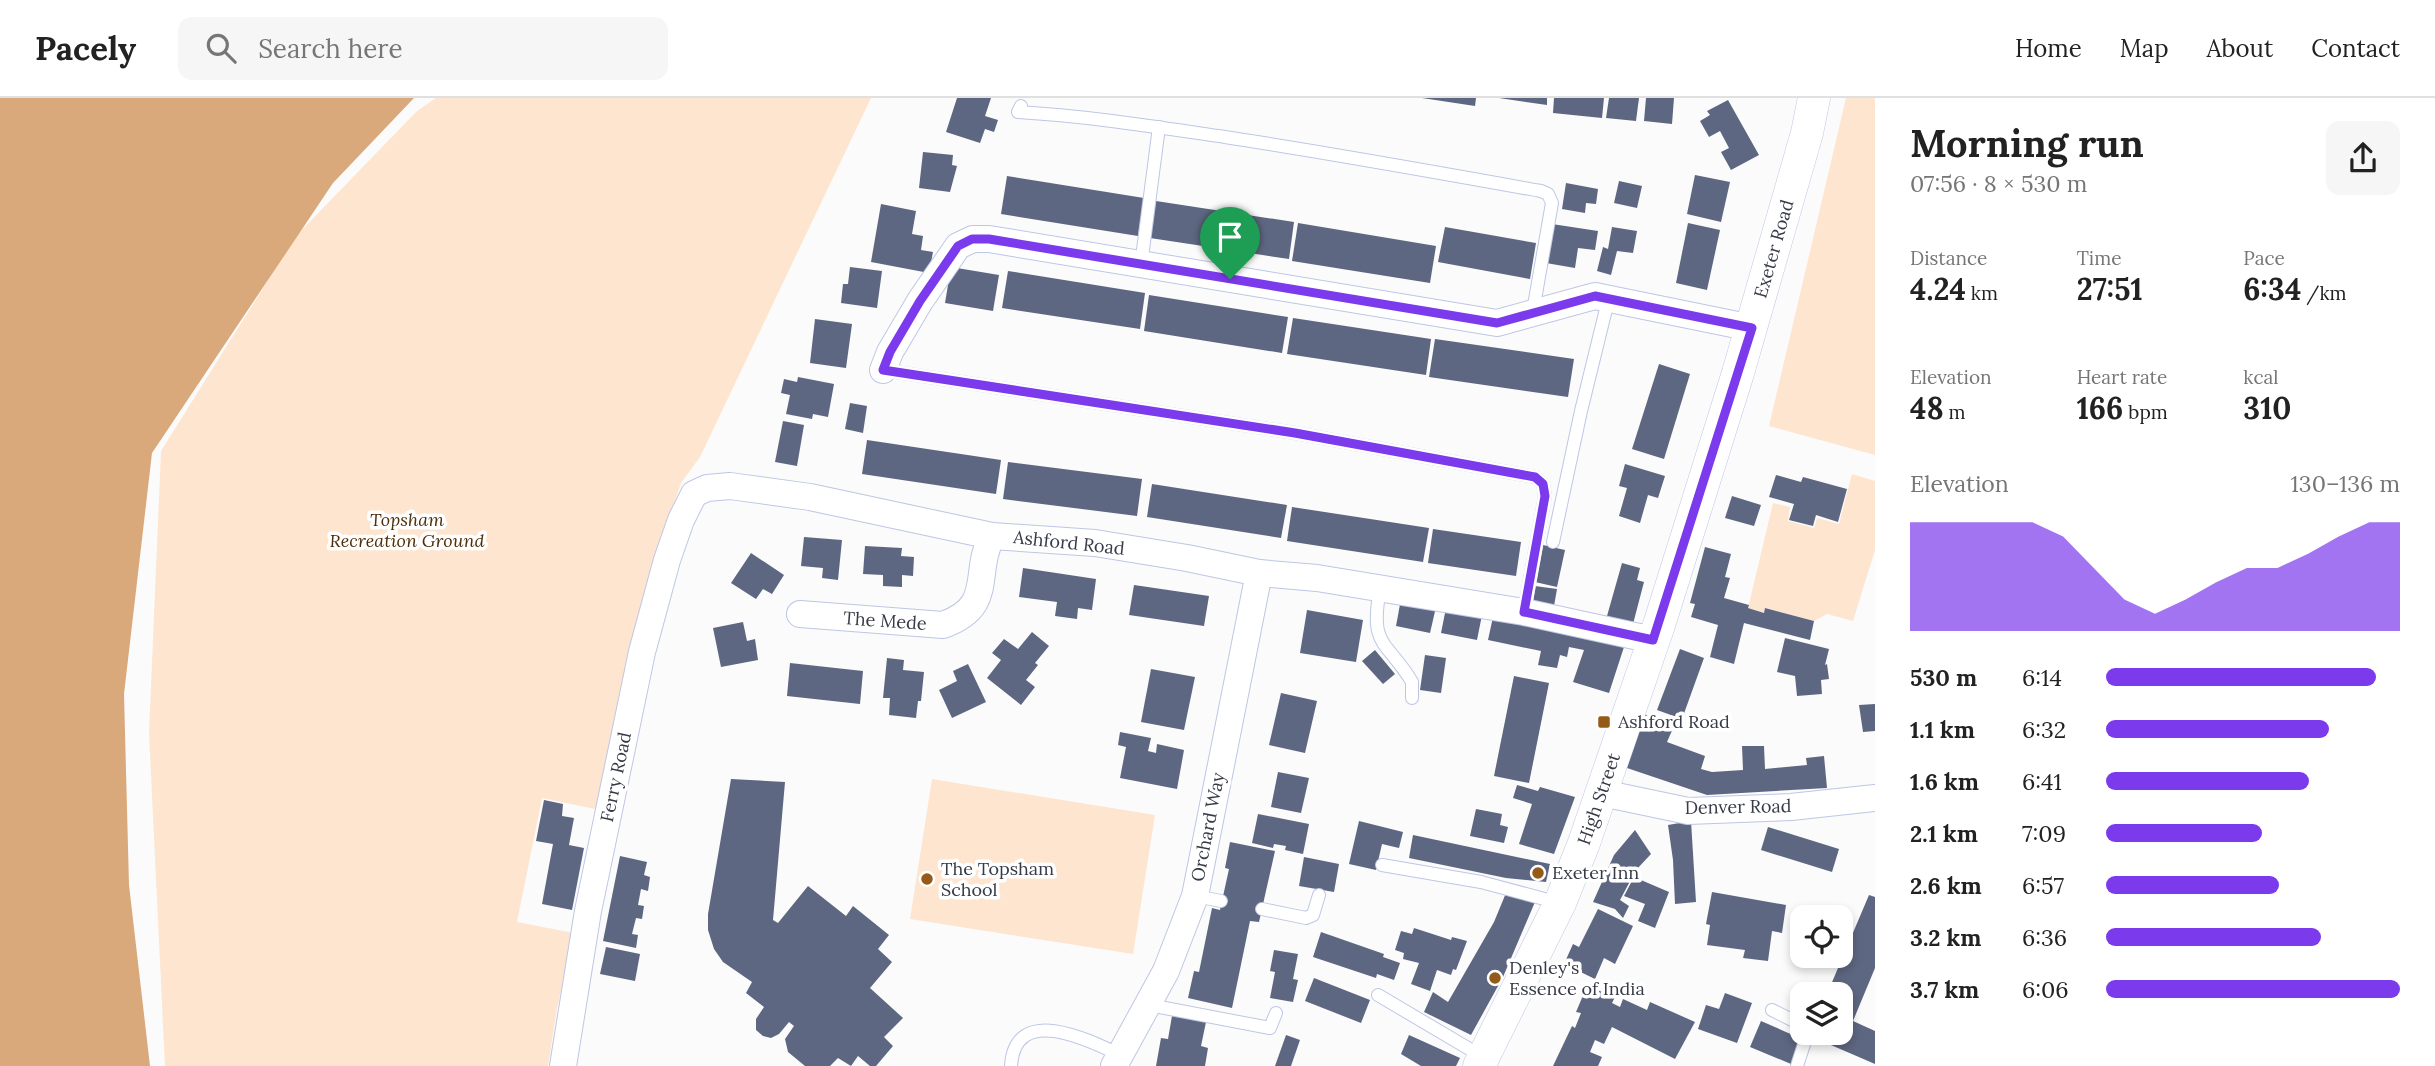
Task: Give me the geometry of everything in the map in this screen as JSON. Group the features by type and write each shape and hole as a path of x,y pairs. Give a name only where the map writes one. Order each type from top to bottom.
{"street":[{"name":"Exeter Road","path":"1653,640 1752,328 1807,133 1814,98"},
{"path":"883,370 890,352 920,301 963,242 989,239 1497,323 1595,296 1752,328"},
{"name":"Ashford Road","path":"694,494 707,488 730,486 796,495 992,536 1095,543 1259,573 1317,578 1524,612 1653,640"},
{"name":"Ferry Road","path":"563,1066 588,911 642,652 667,560 681,520 694,494"},
{"name":"The Mede","path":"800,614 943,625 959,619 972,608 978,597 992,536"},
{"name":"Orchard Way","path":"1117,1060 1149,1005 1183,932 1195,896 1259,573"},
{"name":"High Street","path":"1481,1061 1560,903 1602,793 1653,640"},
{"name":"Denver Road","path":"1602,793 1688,811 1791,807 1875,799"}],"lane":[{"path":"1021,106 1018,112 1069,115 1159,127 1346,156 1548,194 1552,203 1533,311"},
{"path":"1141,265 1159,127"},
{"path":"1553,542 1609,297"},
{"path":"883,370 1295,433 1535,477 1543,484 1545,496 1524,612"},
{"path":"1380,589 1377,626 1379,641 1412,682 1412,698"},
{"path":"1382,865 1481,883 1560,903"},
{"path":"1262,909 1306,918 1313,915 1319,895"},
{"path":"1195,896 1222,901"},
{"path":"1378,995 1481,1061"},
{"path":"1149,1005 1270,1028 1276,1013"},
{"path":"1772,1010 1790,1019"},
{"path":"1011,1066 1018,1043 1032,1032 1051,1029 1082,1036 1117,1060"},
{"path":"1797,1066 1804,1045"}],"green space":[{"name":"Topsham Recreation Ground","path":"436,98 871,98 700,457 681,483 662,539 600,810 542,798 517,922 574,933 557,1008 548,1066 165,1066 149,733 161,451 295,237 417,111"},
{"path":"1846,98 1875,98 1875,455 1769,426"},
{"path":"1852,474 1875,481 1875,550 1853,621 1827,614 1814,621 1766,608 1764,613 1748,608 1773,503 1790,507 1788,521 1814,528 1817,518 1839,524"},
{"path":"932,779 1155,815 1133,954 910,919"}],"shaded area":[{"path":"0,98 414,98 333,183 152,453 124,694 129,885 150,1066 0,1066"}],"building":[{"path":"957,98 991,98 985,116 998,120 994,132 985,129 980,143 946,132"},
{"path":"1422,98 1476,98 1475,106"},
{"path":"1499,98 1547,98 1547,105"},
{"path":"1554,98 1604,98 1602,118 1553,113"},
{"path":"1609,98 1639,98 1636,121 1606,118"},
{"path":"1646,98 1674,98 1672,124 1644,121"},
{"path":"1728,100 1759,155 1731,170 1721,152 1729,148 1720,131 1709,137 1700,121 1710,115 1707,111"},
{"path":"923,152 953,155 952,165 957,166 950,192 919,188"},
{"path":"1695,175 1730,182 1721,222 1687,214"},
{"path":"1007,176 1144,198 1138,236 1001,214"},
{"path":"1619,181 1642,186 1637,208 1614,203"},
{"path":"1566,183 1598,189 1596,204 1586,203 1585,213 1562,209"},
{"path":"1156,201 1294,222 1289,259 1150,238"},
{"path":"881,204 916,211 912,234 923,236 921,250 933,252 929,273 871,262"},
{"path":"1298,223 1436,246 1430,283 1292,261"},
{"path":"1688,223 1720,230 1707,290 1676,283"},
{"path":"1552,224 1598,231 1595,250 1578,248 1575,268 1546,263"},
{"path":"1445,227 1536,243 1530,279 1438,262"},
{"path":"1612,227 1637,231 1633,253 1617,251 1611,275 1597,271 1603,247 1608,249"},
{"path":"850,267 882,271 877,308 841,303 843,284 848,284"},
{"path":"951,267 999,275 993,311 945,303"},
{"path":"1008,271 1145,293 1140,329 1002,308"},
{"path":"1149,295 1288,317 1282,353 1144,331"},
{"path":"1293,318 1431,339 1426,375 1287,354"},
{"path":"815,319 852,324 846,368 810,363"},
{"path":"1435,339 1574,359 1568,397 1429,377"},
{"path":"1659,364 1690,374 1664,459 1632,449"},
{"path":"798,377 834,384 828,417 813,414 812,419 786,414 790,395 781,393 784,379 797,382"},
{"path":"850,403 867,406 863,433 845,429"},
{"path":"783,421 804,425 797,466 775,462"},
{"path":"867,440 1001,460 996,494 862,474"},
{"path":"1008,462 1142,479 1137,516 1003,499"},
{"path":"1625,464 1665,476 1658,498 1648,495 1640,523 1619,516 1627,488 1619,486"},
{"path":"1776,475 1801,482 1803,477 1847,489 1838,522 1816,515 1813,526 1789,520 1794,504 1769,497"},
{"path":"1152,484 1287,505 1281,538 1147,517"},
{"path":"1732,496 1761,505 1754,526 1725,518"},
{"path":"1292,507 1429,528 1423,562 1287,541"},
{"path":"1433,529 1521,542 1516,576 1428,563"},
{"path":"804,537 842,540 838,580 822,578 823,568 801,566"},
{"path":"1543,545 1565,550 1557,587 1535,582"},
{"path":"865,546 902,548 901,556 914,557 913,576 902,575 902,587 883,586 883,575 863,574"},
{"path":"1705,547 1731,554 1725,577 1730,578 1724,598 1749,605 1748,608 1764,613 1765,608 1814,621 1810,640 1744,623 1734,664 1710,657 1718,625 1691,617 1695,604 1690,603"},
{"path":"751,553 784,575 772,594 763,589 756,599 731,583"},
{"path":"1622,563 1640,568 1637,580 1644,582 1633,624 1607,616"},
{"path":"1023,568 1096,579 1092,610 1078,608 1077,619 1055,616 1057,602 1019,597"},
{"path":"1134,585 1209,596 1204,626 1129,615"},
{"path":"1535,586 1557,589 1554,606 1533,603"},
{"path":"1401,599 1436,607 1430,633 1396,626"},
{"path":"1446,608 1482,615 1477,640 1441,633"},
{"path":"1307,610 1363,620 1356,662 1300,653"},
{"path":"1493,617 1624,647 1609,693 1573,682 1584,650 1569,647 1567,657 1560,655 1557,668 1538,665 1541,651 1488,640"},
{"path":"743,622 747,641 755,639 758,660 721,667 713,628"},
{"path":"1032,632 1049,646 1026,680 1035,687 1021,705 987,678 1001,660 992,653 1004,639 1018,649"},
{"path":"1785,638 1829,649 1825,665 1827,664 1829,679 1821,680 1822,694 1797,696 1795,676 1777,672"},
{"path":"1680,649 1704,658 1682,719 1657,710"},
{"path":"1375,650 1395,674 1383,684 1362,661"},
{"path":"1425,655 1446,658 1441,693 1420,690"},
{"path":"887,658 904,660 903,670 924,672 916,718 889,715 890,698 883,698"},
{"path":"790,663 863,671 860,704 787,696"},
{"path":"968,664 986,702 952,718 939,690 957,681 953,671"},
{"path":"1151,669 1195,677 1184,730 1141,722"},
{"path":"1514,676 1549,683 1529,783 1494,776"},
{"path":"1281,693 1317,701 1305,753 1269,745"},
{"path":"1875,704 1875,731 1863,732 1859,705"},
{"path":"1643,714 1674,726 1667,742 1705,756 1701,769 1712,772 1743,770 1742,746 1764,746 1765,769 1807,765 1806,758 1824,756 1827,788 1707,795 1627,768 1626,758"},
{"path":"1120,732 1151,738 1148,751 1156,753 1157,744 1184,750 1177,789 1120,778 1126,747 1118,745"},
{"path":"1278,772 1309,778 1301,813 1271,807"},
{"path":"731,779 785,782 773,920 778,923 808,886 846,916 853,906 889,935 878,949 892,962 870,988 903,1018 884,1037 893,1046 876,1066 870,1066 858,1056 851,1066 838,1058 830,1066 805,1066 788,1052 785,1039 794,1026 789,1022 779,1034 771,1038 763,1036 756,1030 756,1019 764,1007 746,993 752,982 723,962 714,949 708,930 708,914"},
{"path":"1517,785 1538,791 1540,787 1575,797 1554,854 1519,844 1532,804 1513,798"},
{"path":"544,800 563,804 562,816 574,818 569,845 584,848 572,910 542,904 553,844 536,841"},
{"path":"1476,809 1502,814 1500,825 1508,827 1504,843 1470,836"},
{"path":"1258,814 1309,824 1303,854 1285,850 1286,846 1274,844 1273,848 1252,843"},
{"path":"1359,821 1403,832 1399,848 1382,844 1376,870 1349,864"},
{"path":"1691,821 1696,902 1675,904 1668,825"},
{"path":"1768,827 1839,849 1832,872 1761,850"},
{"path":"1635,830 1651,854 1636,870 1620,900 1629,906 1623,918 1615,909 1593,902 1614,855"},
{"path":"1413,835 1550,864 1546,882 1506,878 1409,858"},
{"path":"1230,842 1275,851 1259,922 1250,921 1232,1008 1188,998 1194,971 1199,972 1212,908 1220,910 1229,869 1225,868"},
{"path":"620,856 647,862 644,875 650,877 648,891 641,889 638,905 644,906 642,919 636,918 632,934 638,935 636,948 603,941"},
{"path":"1304,857 1339,864 1334,892 1299,886"},
{"path":"1634,877 1669,892 1655,928 1638,921 1645,904 1624,896"},
{"path":"1712,892 1786,905 1782,933 1772,931 1768,961 1743,958 1745,950 1707,945 1710,925 1706,924"},
{"path":"1506,893 1535,902 1503,977 1471,1035 1424,1012 1433,992 1448,1002 1494,922"},
{"path":"1869,895 1875,897 1875,968 1853,1021 1853,982 1832,982 1838,968 1853,968 1853,933"},
{"path":"1598,909 1633,926 1615,964 1604,958 1595,979 1564,964 1573,944 1579,947"},
{"path":"1414,928 1451,940 1452,937 1467,941 1456,970 1453,969 1451,975 1437,970 1430,991 1411,984 1419,963 1403,959 1404,953 1395,950 1401,931 1412,934"},
{"path":"1321,932 1384,954 1383,957 1400,963 1394,980 1377,974 1376,978 1313,957"},
{"path":"606,947 640,954 635,981 600,974"},
{"path":"1274,950 1298,954 1293,979 1298,980 1293,1002 1270,998 1275,972 1270,971"},
{"path":"1314,978 1370,1000 1361,1023 1305,1001"},
{"path":"1587,986 1615,997 1612,1003 1620,1007 1623,999 1647,1010 1650,1002 1695,1022 1675,1059 1612,1027 1604,1044 1595,1040 1590,1052 1602,1057 1598,1066 1553,1066 1572,1026 1575,1028 1581,1013 1576,1012"},
{"path":"1725,993 1752,1003 1737,1043 1698,1029 1706,1005 1719,1009"},
{"path":"1172,1016 1206,1022 1201,1046 1208,1048 1205,1066 1156,1066 1161,1038 1168,1039"},
{"path":"1761,1021 1790,1034 1790,1045 1799,1045 1791,1064 1750,1047"},
{"path":"1853,1021 1875,1031 1875,1064 1831,1045 1853,1045"},
{"path":"1286,1035 1300,1040 1291,1066 1275,1066"},
{"path":"1409,1035 1460,1058 1456,1066 1421,1066 1401,1054"}],"place":[{"name":"Ashford Road","path":"1604,722"},
{"name":"Exeter Inn","path":"1538,873"},
{"name":"The Topsham School","path":"927,879"},
{"name":"Denley's Essence of India","path":"1495,978"}],"route":[{"path":"972,239 989,239 1230,279 1497,323 1533,311 1604,296 1752,328 1653,640 1524,612 1545,496 1543,484 1535,477 1295,433 883,370 890,352 920,301 958,246 972,239"}]}
